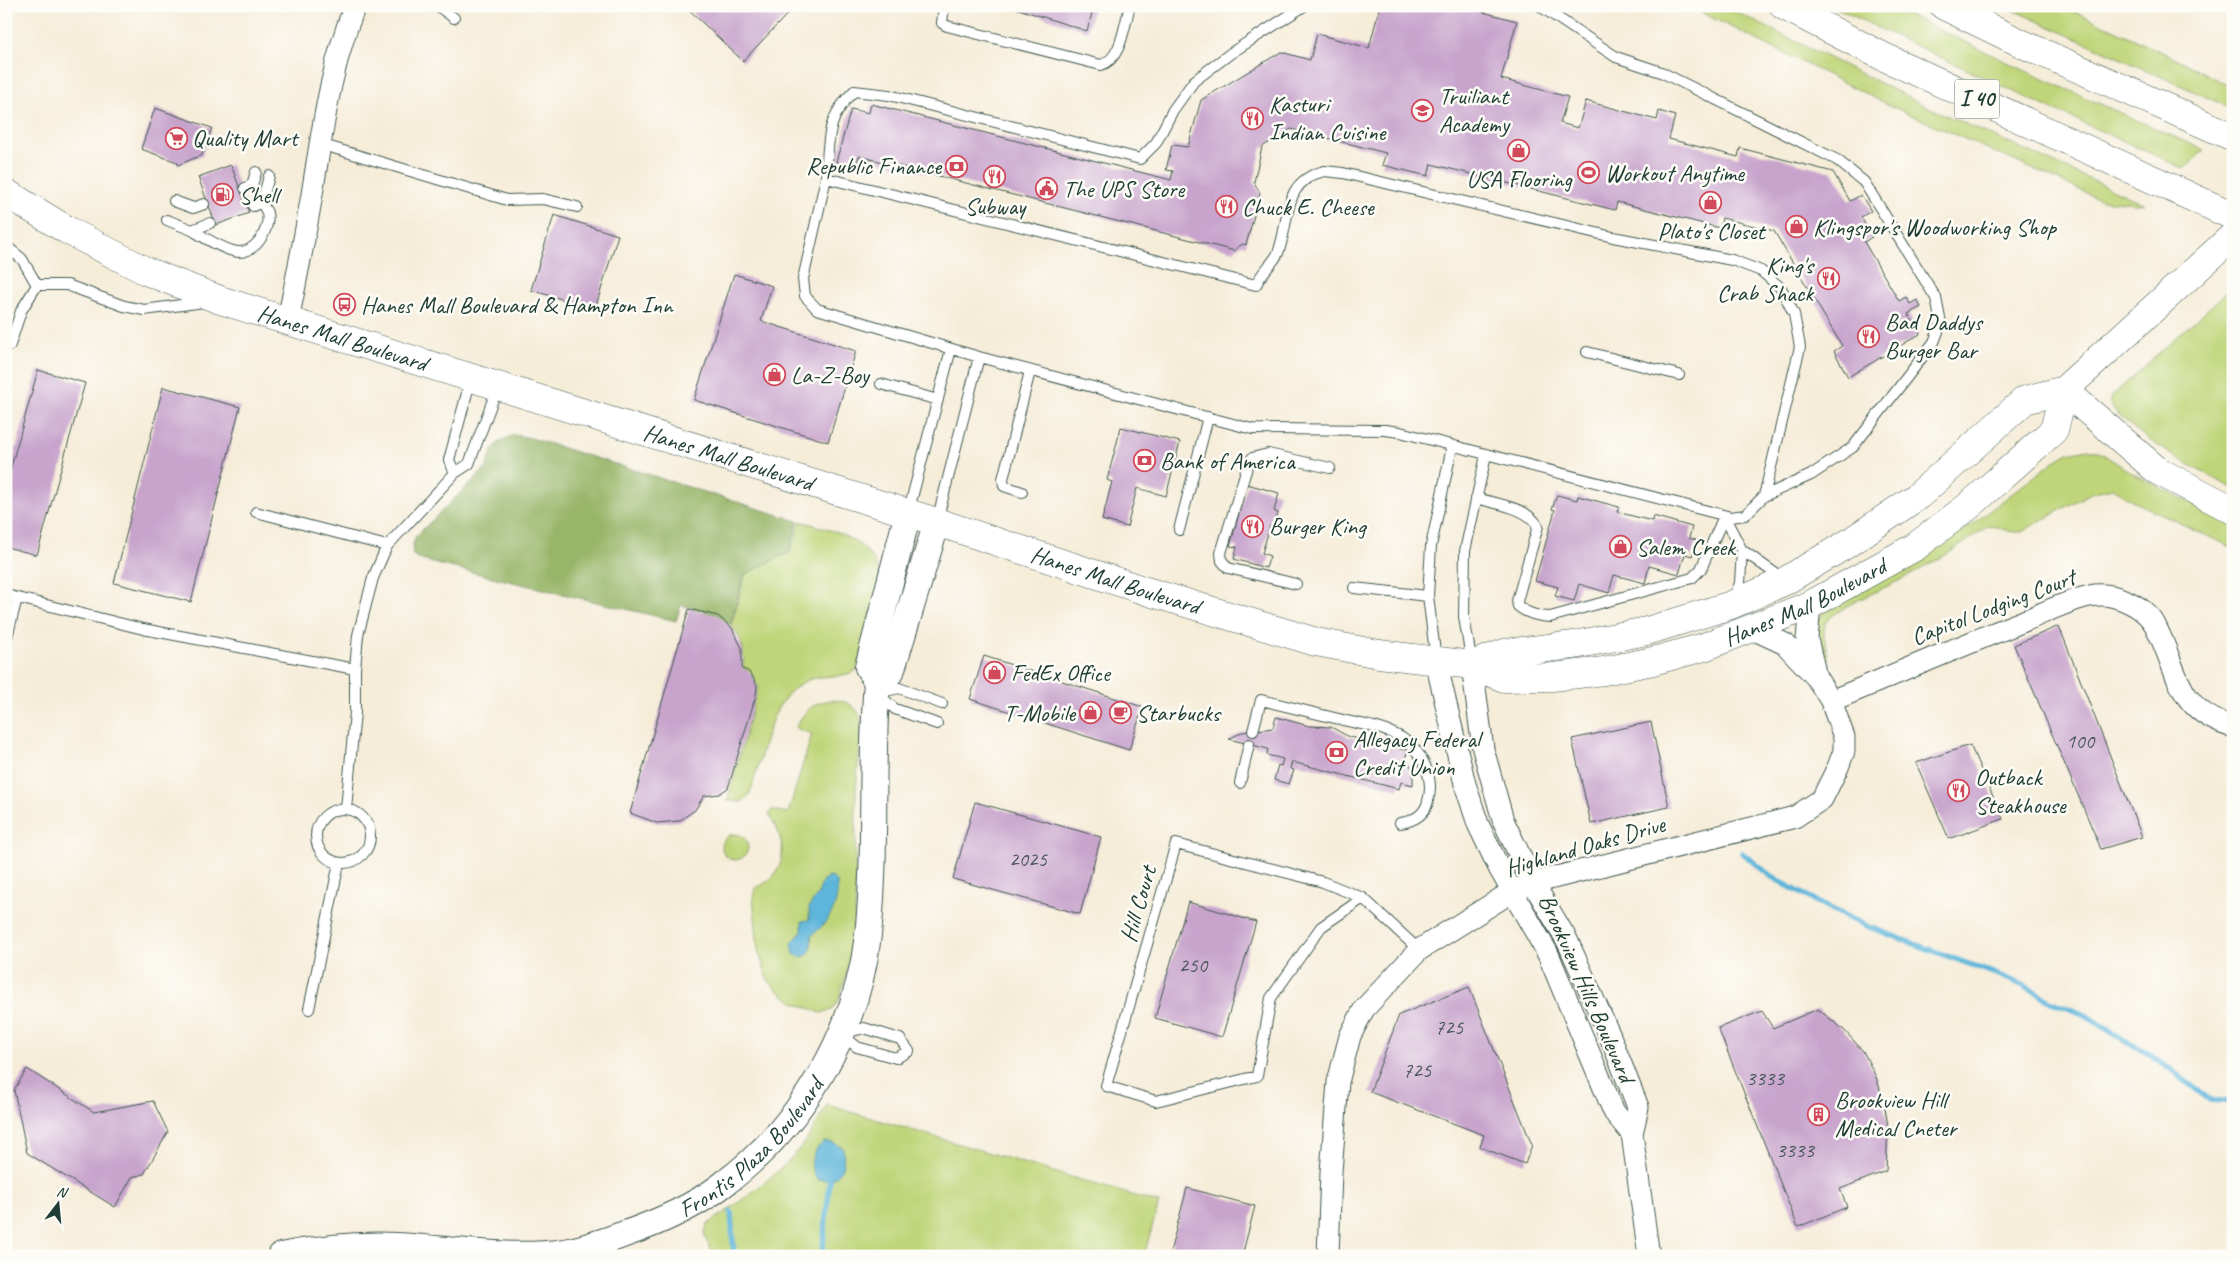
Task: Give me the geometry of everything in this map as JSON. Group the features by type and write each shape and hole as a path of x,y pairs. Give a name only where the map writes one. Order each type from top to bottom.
{"main road":[{"name":"I 40","path":"1784,6 1882,56 2233,216"},
{"path":"1944,6 2025,45 2232,136"},
{"name":"Hanes Mall Boulevard","path":"6,193 67,230 146,271 220,300 472,376 937,522 1146,591 1316,642 1436,662 1472,665 1504,678 1552,677 1604,671 1704,646 1810,606 1915,547 1970,505 2054,430 2064,390"},
{"name":"Hanes Mall Boulevard","path":"1472,665 1505,653 1574,645 1647,631 1731,605 1785,581 1847,544 1918,496 2025,400 2064,390 2233,236"},
{"path":"2064,390 2158,471 2233,510"}],"street":[{"path":"288,320 306,232 336,60 355,6"},
{"name":"Frontis Plaza Boulevard","path":"282,1256 351,1246 395,1246 485,1253 556,1253 600,1243 651,1225 683,1210 721,1186 756,1157 786,1124 813,1088 831,1058 842,1034 859,982 868,936 872,876 877,688 868,667 908,513"},
{"path":"877,688 890,672 937,522"},
{"name":"Capitol Lodging Court","path":"1830,701 1975,640 2091,595 2113,597 2136,604 2148,613 2155,625 2184,694 2194,707 2209,718 2233,728"},
{"name":"Highland Oaks Drive","path":"1810,606 1807,639 1816,677"},
{"name":"Highland Oaks Drive","path":"1328,1256 1331,1172 1338,1082 1350,1036 1364,1009 1419,950 1513,890 1534,883 1795,817 1822,799 1832,783 1844,751 1844,737 1830,701 1816,677 1785,644 1754,628"},
{"name":"Brookview Hills Boulevard","path":"1436,662 1472,808 1498,868 1513,890 1548,954 1614,1112 1632,1134"},
{"name":"Brookview Hills Boulevard","path":"1472,665 1483,749 1504,820 1534,883 1567,940 1610,1036 1638,1107 1632,1134 1649,1256"}],"lane":[{"path":"438,6 454,18"},
{"path":"944,6 942,23 947,26 1101,65 1108,63 1116,55 1130,6"},
{"path":"1304,6 1232,53 1194,81 1173,110 1156,143 1140,159 889,95 854,91 842,103 830,124 826,178 803,279 805,296 817,309 951,349 1252,428 1385,430 1724,516 1745,515 1764,496 1811,475 1853,447 1934,342 1940,324 1936,298 1864,182 1837,160 1661,72 1616,57 1540,6"},
{"path":"320,144 507,200 542,199 577,206"},
{"path":"826,178 1256,285 1260,276 1278,251 1291,198 1296,188 1304,179 1324,171 1343,173 1623,239 1732,260 1761,271 1781,288 1794,314 1800,347 1764,496"},
{"path":"245,188 252,185 256,172"},
{"path":"167,220 192,230 212,243 234,252 247,251 254,246 263,234 267,214 257,204 269,176"},
{"path":"174,201 193,208 204,204"},
{"path":"192,230 210,224"},
{"path":"6,246 22,259 37,286"},
{"path":"37,286 67,286 124,306 144,310 220,300"},
{"path":"6,344 10,345 21,311 37,286"},
{"path":"908,513 951,349"},
{"path":"1587,352 1679,375"},
{"path":"937,522 979,357"},
{"path":"1022,492 1004,486 1003,479 1030,370"},
{"path":"455,473 449,460 472,376"},
{"path":"881,384 938,400"},
{"path":"346,809 355,712 355,669 358,635 373,578 387,546 455,473 469,464 498,385"},
{"path":"1179,530 1208,417"},
{"path":"1436,662 1428,596 1431,546 1452,447"},
{"path":"1296,584 1228,568 1222,561 1221,553 1248,464 1252,458 1268,454 1330,468"},
{"path":"1472,665 1464,617 1465,551 1486,456"},
{"path":"1476,498 1516,510 1533,518 1538,526 1517,601 1518,606 1522,610 1542,617 1692,578 1701,569 1724,516"},
{"path":"256,512 387,546"},
{"path":"1724,516 1742,550 1785,581"},
{"path":"1731,605 1740,583 1742,550"},
{"path":"1354,588 1428,596"},
{"path":"6,595 143,629 355,669"},
{"path":"6,641 18,598"},
{"path":"877,688 899,688 942,704"},
{"path":"877,688 896,710 937,724"},
{"path":"1253,731 1261,700 1378,728 1400,737 1410,744 1424,762 1430,791 1426,807 1422,813 1408,822 1400,823"},
{"path":"1240,783 1249,744"},
{"path":"346,809 363,817 371,834 370,844 359,858 351,862 339,863 327,858 321,852 316,836 321,820 328,813 346,809"},
{"name":"Hill Court","path":"1363,898 1321,927 1271,998 1257,1076 1156,1100 1106,1086 1176,844 1323,882 1363,898 1419,950"},
{"path":"309,1009 339,863"},
{"path":"864,1028 900,1039 909,1051 896,1058 857,1047 842,1034 864,1028"}],"green space":[{"path":"1688,6 1724,6 1930,108 2145,204 2102,200 1891,106"},
{"path":"1832,6 1890,6 2028,72 2204,150 2185,169 2010,90"},
{"path":"2004,6 2063,6 2177,59 2225,84 2233,92 2233,109"},
{"path":"2233,286 2233,488 2167,452 2137,430 2110,405 2111,397 2117,391"},
{"path":"514,435 531,438 798,521 789,552 744,575 730,625 718,615 681,605 676,621 421,560 413,555 412,547 416,536 486,468 493,449 500,441"},
{"path":"2088,449 2101,453 2132,473 2233,524 2233,548 2137,503 2112,488 2091,493 2021,532 2012,532 1989,525 1931,563 1841,610 1825,622 1824,635 1828,658 1826,663 1819,650 1816,638 1817,626 1823,612 1917,560 1970,526 2053,462 2068,453"},
{"path":"800,521 825,528 859,544 875,564 880,577 857,670 845,675 812,679 793,690 782,702 774,716 749,795 742,802 727,801 758,687 750,671 743,669 744,657 741,640 731,626 745,575 770,561 790,553"},
{"path":"833,700 848,703 856,709 862,723 856,789 855,928 848,968 838,1002 832,1010 821,1013 793,1002 777,990 768,980 758,950 753,898 755,888 774,875 780,866 782,846 775,825 769,815 772,810 788,813 812,734 796,727 806,711 815,704"},
{"path":"735,834 744,838 748,847 744,856 735,860 726,856 722,847 726,838"},
{"path":"827,1105 1159,1203 1144,1256 714,1256 704,1235 707,1225 733,1207 784,1166 805,1142"}],"water":[{"path":"828,877 833,878 837,882 835,906 828,919 811,936 811,949 807,955 804,957 794,954 792,943 802,931 802,921 809,920 809,907 818,894 823,880"},
{"path":"824,1142 832,1142 843,1148 844,1155 839,1173 831,1179 825,1180 817,1179 811,1164 813,1155"}],"building":[{"path":"685,6 795,6 743,61"},
{"path":"1009,6 1094,6 1087,31"},
{"path":"1380,6 1480,6 1479,11 1517,21 1501,79 1568,97 1560,123 1578,128 1586,101 1657,120 1659,111 1675,116 1669,139 1738,157 1740,148 1833,172 1850,201 1861,195 1871,211 1861,217 1872,237 1864,242 1899,301 1906,297 1910,304 1917,300 1921,307 1908,314 1920,334 1848,377 1834,351 1842,346 1774,231 1722,218 1720,228 1617,202 1615,210 1431,164 1428,176 1382,165 1386,153 1291,129 1262,147 1254,182 1260,193 1246,245 1243,244 1236,248 1235,251 859,156 856,167 836,162 851,109 869,113 871,104 1171,180 1173,171 1166,170 1172,145 1188,147 1201,100 1281,52 1310,60 1317,34 1369,48"},
{"name":"Quality Mart","path":"155,108 212,128 202,155 178,165 177,162 141,149"},
{"name":"Shell","path":"231,165 249,213 216,225 198,177"},
{"path":"554,215 618,235 595,309 531,290"},
{"name":"La-Z-Boy","path":"734,274 772,286 761,321 856,351 828,442 694,400"},
{"path":"38,370 85,383 37,555 6,547 6,485"},
{"path":"163,387 240,407 191,602 114,583"},
{"name":"Bank of America","path":"1121,427 1180,442 1166,496 1137,488 1127,527 1102,520 1112,482 1107,480"},
{"name":"Burger King","path":"1247,484 1279,493 1274,511 1278,513 1274,527 1270,526 1262,553 1270,556 1266,568 1234,559 1237,547 1230,546"},
{"name":"Salem Creek","path":"1557,495 1577,500 1578,496 1619,507 1617,512 1652,521 1653,516 1692,527 1689,538 1696,540 1692,556 1685,554 1679,574 1649,566 1645,583 1614,575 1609,593 1579,584 1574,601 1555,596 1558,587 1535,581 1555,510 1552,509"},
{"path":"689,609 718,616 732,628 742,648 742,669 748,671 753,677 757,686 756,695 728,788 719,794 704,796 695,810 679,821 657,823 630,813"},
{"path":"2059,626 2142,837 2101,849 2014,645"},
{"path":"984,656 1143,707 1129,750 970,699"},
{"name":"Allegacy Federal Credit Union","path":"1276,717 1309,726 1331,727 1349,737 1365,740 1384,740 1400,749 1408,750 1405,759 1413,769 1413,785 1401,782 1399,789 1292,762 1290,769 1294,770 1289,784 1274,780 1278,765 1281,766 1283,759 1267,755 1268,749 1229,739 1242,732 1273,728"},
{"path":"1651,722 1669,807 1591,824 1572,739"},
{"name":"Outback Steakhouse","path":"1970,745 2003,819 1949,839 1916,763"},
{"path":"975,802 1101,837 1080,914 953,879"},
{"path":"1188,902 1256,922 1222,1037 1155,1018"},
{"path":"1469,987 1532,1145 1525,1164 1480,1147 1484,1135 1370,1092 1399,1015"},
{"name":"Brookview Hill Medical Cneter","path":"1818,1009 1844,1030 1863,1051 1876,1077 1884,1102 1888,1126 1886,1171 1840,1189 1847,1207 1798,1227 1718,1028 1762,1011 1773,1028"},
{"path":"27,1069 94,1112 153,1101 168,1132 144,1174 132,1177 115,1207 27,1153 14,1090"},
{"path":"1187,1188 1255,1206 1242,1256 1169,1256"}],"waterway":[{"path":"1742,853 1772,877 1817,902 1869,927 2004,977 2037,992 2049,1001 2086,1015 2126,1042 2146,1051 2210,1100 2233,1102"},
{"path":"822,1256 830,1180"},
{"path":"731,1212 734,1256"}],"place":[{"name":"Truiliant Academy","path":"1423,110"},
{"name":"Kasturi Indian Cuisine","path":"1253,118"},
{"name":"Quality Mart","path":"176,138"},
{"name":"USA Flooring","path":"1519,150"},
{"name":"Republic Finance","path":"957,166"},
{"name":"Workout Anytime","path":"1589,173"},
{"name":"Subway","path":"995,177"},
{"name":"The UPS Store","path":"1047,189"},
{"name":"Shell","path":"223,195"},
{"name":"Plato's Closet","path":"1711,202"},
{"name":"Chuck E. Cheese","path":"1226,207"},
{"name":"Klingspor's Woodworking Shop","path":"1797,227"},
{"name":"King's Crab Shack","path":"1829,279"},
{"name":"Hanes Mall Boulevard & Hampton Inn","path":"345,305"},
{"name":"Bad Daddys Burger Bar","path":"1869,336"},
{"name":"La-Z-Boy","path":"775,375"},
{"name":"Bank of America","path":"1144,461"},
{"name":"Burger King","path":"1253,526"},
{"name":"Salem Creek","path":"1620,547"},
{"name":"FedEx Office","path":"995,673"},
{"name":"T-Mobile","path":"1091,713"},
{"name":"Starbucks","path":"1120,713"},
{"name":"Allegacy Federal Credit Union","path":"1337,753"},
{"name":"Outback Steakhouse","path":"1959,791"},
{"name":"Brookview Hill Medical Cneter","path":"1819,1114"}]}
